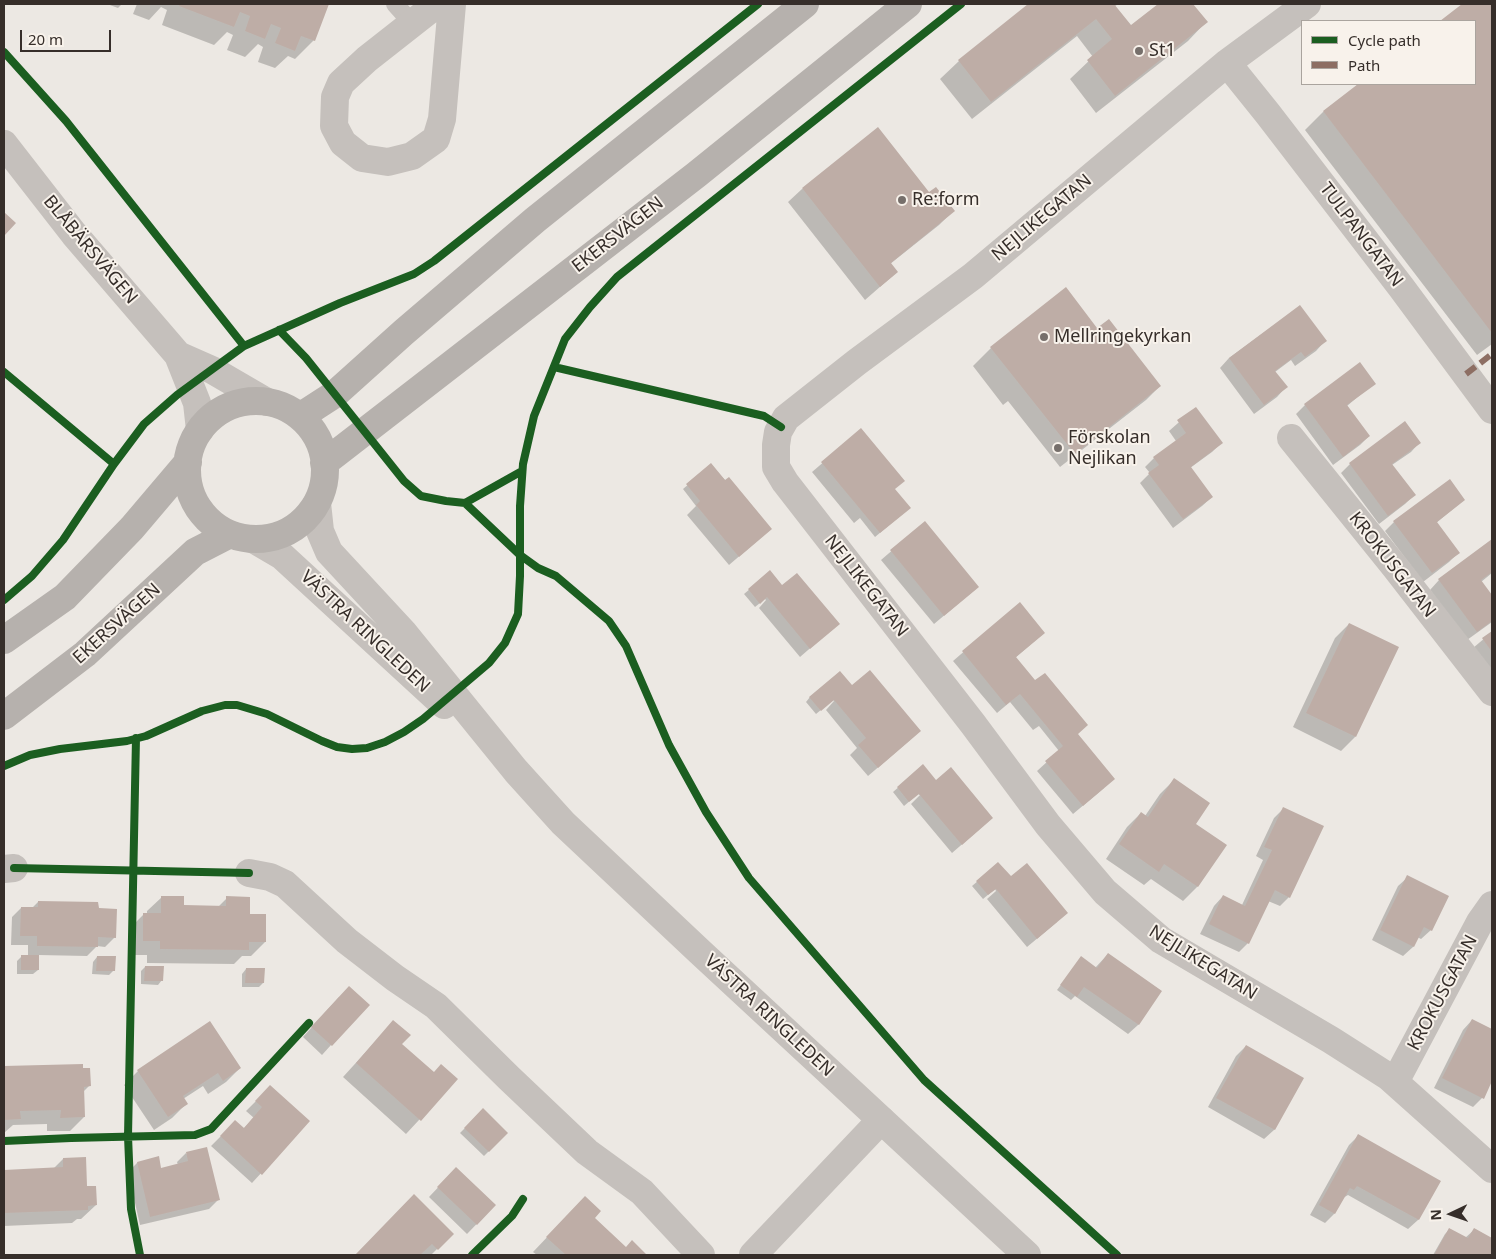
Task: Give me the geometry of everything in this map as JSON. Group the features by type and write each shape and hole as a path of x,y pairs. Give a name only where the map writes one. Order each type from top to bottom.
{"main road":[{"path":"301,416 335,394 535,220 805,4"},
{"name":"EKERSVÄGEN","path":"324,463 696,174 908,4"},
{"path":"246,401 267,402 286,407 301,416 313,432 323,451 325,472 322,493 311,513 296,527 277,536 242,536 217,526 200,512 191,494 187,476 188,462 190,449 200,430 212,416 228,407 246,401"},
{"path":"4,640 65,597 132,528 188,462"},
{"name":"EKERSVÄGEN","path":"4,716 85,654 195,552 242,536"}],"street":[{"path":"437,4 403,13 367,59 341,83 335,97 334,126 343,143 362,158 388,162 412,156 436,139 442,119 452,4"},
{"name":"NEJLIKEGATAN","path":"1308,4 1227,63 973,276 857,362 786,418 778,432 776,467 785,482 967,716 1048,825 1105,892 1161,940 1331,1040 1395,1082 1492,1169"},
{"name":"TULPANGATAN","path":"1227,63 1382,263 1492,410"},
{"name":"BLÅBÄRSVÄGEN","path":"4,144 74,234 178,355 197,404 200,430"},
{"name":"BLÅBÄRSVÄGEN","path":"178,355 212,370 267,402"},
{"name":"KROKUSGATAN","path":"1291,438 1395,567 1492,692"},
{"name":"VÄSTRA RINGLEDEN","path":"317,502 320,531 329,552 393,640 563,823 1027,1255"},
{"name":"VÄSTRA RINGLEDEN","path":"242,536 282,556 393,640"},
{"path":"249,873 270,877 285,884 347,941 395,978 436,1006 587,1152 642,1192 701,1255"},
{"name":"KROKUSGATAN","path":"1395,1082 1480,922 1492,905"},
{"path":"753,1255 881,1120"}],"building":[{"path":"180,4 329,4 315,41 301,36 295,51 275,43 281,28 271,24 265,39 245,31 250,16 240,12 234,27 179,6"},
{"path":"1028,4 1114,4 1131,25 1158,4 1193,4 1208,22 1115,96 1087,60 1112,39 1096,19 991,102 958,60"},
{"path":"1462,4 1492,4 1492,333 1323,111 1357,85 1476,85 1476,20 1441,20"},
{"path":"878,127 929,192 936,187 955,211 891,263 898,272 880,287 802,188"},
{"path":"4,212 16,223 4,236"},
{"path":"1066,287 1097,328 1109,319 1161,386 1075,454 990,347"},
{"path":"1300,305 1327,341 1305,357 1301,352 1275,371 1288,387 1264,405 1229,358"},
{"path":"1360,362 1376,384 1347,405 1370,436 1343,457 1304,404"},
{"path":"1196,407 1223,443 1191,467 1213,497 1183,519 1148,473 1159,465 1153,457 1186,433 1177,420"},
{"path":"1405,421 1421,443 1392,464 1416,495 1388,516 1349,463"},
{"path":"861,428 905,481 895,489 911,508 880,533 821,462"},
{"path":"711,463 725,480 729,477 772,529 739,557 696,505 700,501 686,484"},
{"path":"1450,479 1465,500 1437,522 1460,553 1432,573 1393,521"},
{"path":"925,521 979,587 944,616 890,550"},
{"path":"1492,539 1492,572 1481,580 1492,595 1492,621 1477,632 1438,579"},
{"path":"770,570 782,585 797,573 840,624 810,649 767,597 760,604 748,589"},
{"path":"1020,602 1045,633 1016,657 1035,680 1045,673 1088,725 1078,734 1115,779 1083,806 1045,761 1063,746 1020,694 1006,705 962,651"},
{"path":"1349,623 1399,647 1356,737 1306,713"},
{"path":"1492,631 1492,652 1482,638"},
{"path":"870,670 921,731 878,768 858,745 866,738 834,700 821,711 809,697 840,671 852,685"},
{"path":"923,764 936,780 951,767 993,818 962,845 919,794 909,802 897,787"},
{"path":"1174,778 1210,803 1196,824 1227,845 1198,887 1164,864 1159,872 1119,844 1141,812 1148,817"},
{"path":"1283,807 1324,826 1290,898 1275,890 1249,944 1209,924 1223,895 1245,906 1272,850 1264,847"},
{"path":"998,862 1011,876 1027,863 1068,913 1037,939 996,889 988,895 976,881"},
{"path":"1407,875 1449,896 1432,931 1424,927 1414,947 1380,930"},
{"path":"161,896 184,896 184,905 226,906 226,896 250,897 250,914 266,914 266,942 249,942 249,950 160,949 160,941 143,941 143,913 161,913"},
{"path":"38,901 98,902 99,908 117,909 116,938 98,937 98,947 37,946 37,936 20,936 21,907 38,907"},
{"path":"1108,953 1162,991 1139,1025 1084,987 1077,997 1060,985 1081,956 1097,968"},
{"path":"21,955 39,955 39,970 21,970"},
{"path":"97,956 116,956 115,971 96,971"},
{"path":"145,966 164,966 163,981 144,981"},
{"path":"246,968 265,968 264,983 245,983"},
{"path":"349,986 370,1005 332,1046 311,1027"},
{"path":"1472,1019 1492,1029 1492,1081 1484,1099 1442,1078"},
{"path":"393,1020 411,1035 402,1044 434,1072 441,1064 458,1079 421,1121 356,1063"},
{"path":"210,1021 241,1068 223,1081 218,1073 183,1096 188,1104 168,1117 137,1070"},
{"path":"1246,1045 1304,1078 1275,1130 1216,1098"},
{"path":"83,1064 83,1068 90,1068 91,1086 84,1087 85,1117 60,1118 61,1110 20,1111 21,1119 4,1120 4,1066"},
{"path":"270,1085 310,1121 262,1175 220,1136 235,1120 244,1128 262,1107 255,1101"},
{"path":"483,1108 508,1133 489,1152 464,1128"},
{"path":"1358,1134 1441,1181 1419,1220 1357,1186 1354,1190 1350,1188 1335,1214 1319,1205"},
{"path":"207,1147 220,1200 150,1217 137,1162 159,1156 161,1168 188,1161 186,1152"},
{"path":"86,1157 87,1186 96,1186 97,1205 88,1206 88,1210 4,1213 4,1170 63,1167 63,1158"},
{"path":"456,1167 496,1205 477,1225 437,1187"},
{"path":"414,1194 454,1234 438,1250 432,1244 420,1255 355,1255"},
{"path":"585,1196 601,1211 595,1218 626,1247 632,1240 647,1255 566,1255 546,1237"},
{"path":"1449,1228 1468,1238 1474,1228 1492,1238 1492,1255 1434,1255"}],"marked path":[{"path":"1466,374 1492,354"}],"cycle path":[{"path":"4,600 32,576 63,540 114,464 144,424 177,395 244,346 340,303 414,274 434,261 758,4"},
{"path":"4,766 30,755 60,749 127,741 146,736 202,711 225,705 237,705 267,714 322,741 337,747 352,749 367,748 385,742 423,719 489,663 505,643 518,614 520,506 523,464 534,416 565,339 617,277 961,4"},
{"path":"4,52 66,121 244,346"},
{"path":"279,330 306,358 404,481 421,496 465,503 522,471"},
{"path":"554,367 764,416 781,427"},
{"path":"4,372 114,464"},
{"path":"465,503 520,555 538,568 556,576 609,621 626,646 669,745 706,812 749,878 924,1080 1117,1255"},
{"path":"136,738 128,1136 131,1209 140,1255"},
{"path":"14,868 249,873"},
{"path":"4,1141 195,1135 211,1129 309,1023"},
{"path":"472,1255 512,1216 523,1199"}],"place":[{"name":"St1","path":"1139,51"},
{"name":"Re:form","path":"902,200"},
{"name":"Mellringekyrkan","path":"1044,337"},
{"name":"Förskolan Nejlikan","path":"1058,448"}]}
